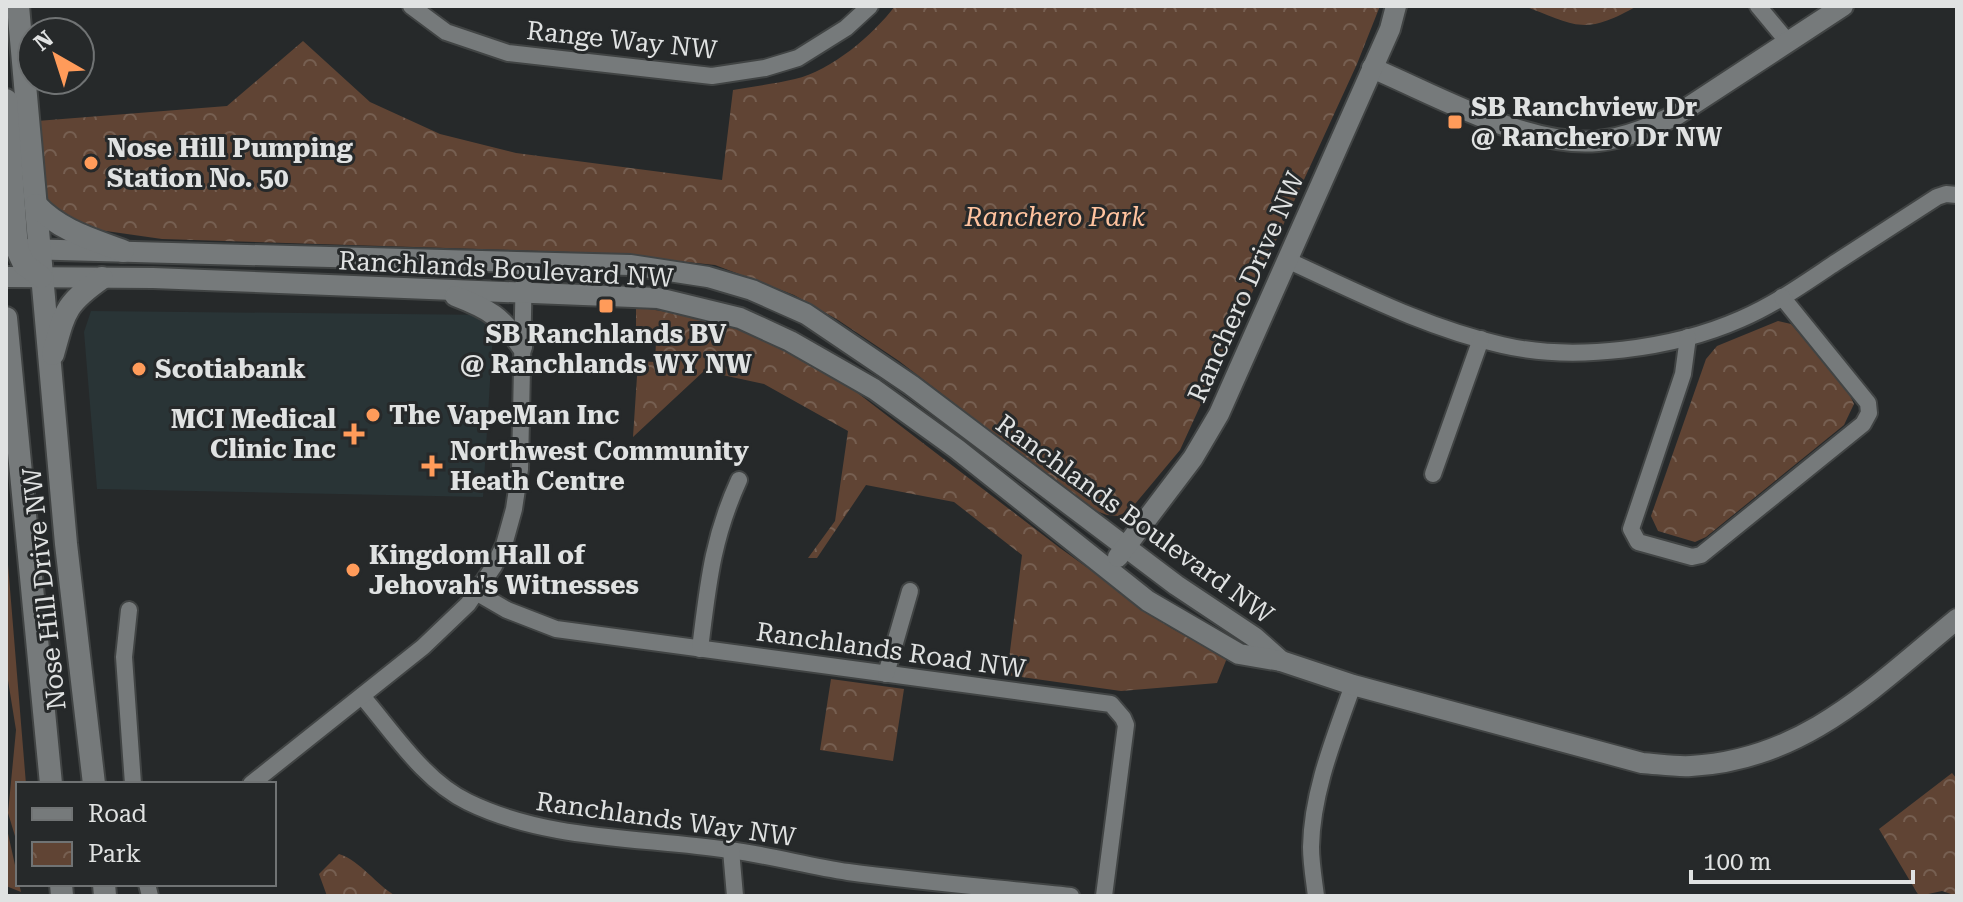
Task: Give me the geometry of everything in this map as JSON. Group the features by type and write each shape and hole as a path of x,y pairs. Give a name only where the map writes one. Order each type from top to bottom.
{"main road":[{"name":"Nose Hill Drive NW","path":"18,6 36,205 20,249 41,277 66,544 94,782"},
{"path":"6,100 20,249"},
{"path":"36,205 44,214 74,233 123,251"},
{"path":"49,366 62,320 72,300 102,278"},
{"name":"Nose Hill Drive NW","path":"6,318 10,386 51,782"}],"street":[{"name":"Range Way NW","path":"411,6 446,32 508,53 712,76 765,68 798,58 846,28 870,6"},
{"name":"Ranchero Drive NW","path":"1109,570 1209,432 1390,29 1396,6"},
{"path":"1758,6 1788,42"},
{"path":"1372,68 1528,132 1596,141 1650,128 1678,114 1843,6"},
{"path":"1287,260 1386,306 1444,329 1481,339 1521,348 1584,351 1657,345 1742,319 1782,297 1937,197 1957,195"},
{"name":"Ranchlands Boulevard NW","path":"20,249 630,265 708,277 752,290 806,314 911,385 1214,612 1254,637 1281,661"},
{"path":"254,782 444,629 476,592 504,545 520,469 524,263"},
{"name":"Ranchlands Boulevard NW","path":"6,277 524,291 658,298 740,318 790,341 874,389 957,449 1148,601 1239,654 1281,661 1353,685 1642,763 1687,767 1715,764 1745,759 1791,743 1828,722 1957,619"},
{"path":"437,289 492,311 508,326 522,347"},
{"path":"1688,337 1683,374 1631,529 1638,542 1692,557 1701,555 1863,424 1869,413 1865,400 1782,297"},
{"path":"1433,474 1481,339"},
{"path":"700,649 712,554 723,515 739,480"},
{"path":"886,674 910,591"},
{"name":"Ranchlands Road NW","path":"476,592 507,610 556,629 1104,703 1117,709 1126,725 1104,896"},
{"path":"129,610 124,657 133,782"},
{"path":"1316,896 1311,848 1313,826 1327,759 1353,685"},
{"name":"Ranchlands Way NW","path":"362,696 429,773 467,802 519,822 560,830 731,850 847,872 1071,896"},
{"path":"731,850 735,896"}],"shaded area":[{"path":"91,311 494,315 483,497 97,489 84,332"}],"green space":[{"name":"Ranchero Park","path":"895,6 1380,6 1357,64 1180,450 1130,510 1118,516 1094,510 899,361 838,320 794,295 715,265 602,253 162,239 99,230 63,219 49,205 42,187 37,121 227,106 303,41 370,102 440,134 516,153 722,180 733,90 795,79 823,68 863,40"},
{"path":"1524,6 1637,6 1604,21 1580,25"},
{"path":"636,307 706,318 751,333 855,391 1060,548 1171,628 1227,658 1217,683 1121,691 1007,675 1022,555 954,502 866,485 817,558 808,558 835,521 848,431 764,384 704,371 633,437 638,361 655,362 656,342 636,340"},
{"path":"1778,321 1791,324 1847,389 1854,404 1844,425 1706,537 1695,542 1658,531 1651,516 1706,359 1717,346"},
{"path":"6,540 26,782 16,782 16,839 8,813 16,730 6,668"},
{"path":"831,679 904,689 893,761 820,750"},
{"path":"1952,773 1957,779 1957,896 1942,891 1919,896 1879,829"},
{"path":"7,829 16,870 16,886 20,886 21,892 6,886"},
{"path":"339,854 354,862 396,896 327,896 319,874"}],"place":[{"name":"SB Ranchview Dr @ Ranchero Dr NW","path":"1455,122"},
{"name":"Nose Hill Pumping Station No. 50","path":"91,163"},
{"name":"SB Ranchlands BV @ Ranchlands WY NW","path":"606,306"},
{"name":"Scotiabank","path":"139,369"},
{"name":"The VapeMan Inc","path":"373,415"},
{"name":"MCI Medical Clinic Inc","path":"354,434"},
{"name":"Northwest Community Heath Centre","path":"432,466"},
{"name":"Kingdom Hall of Jehovah's Witnesses","path":"353,570"}]}
